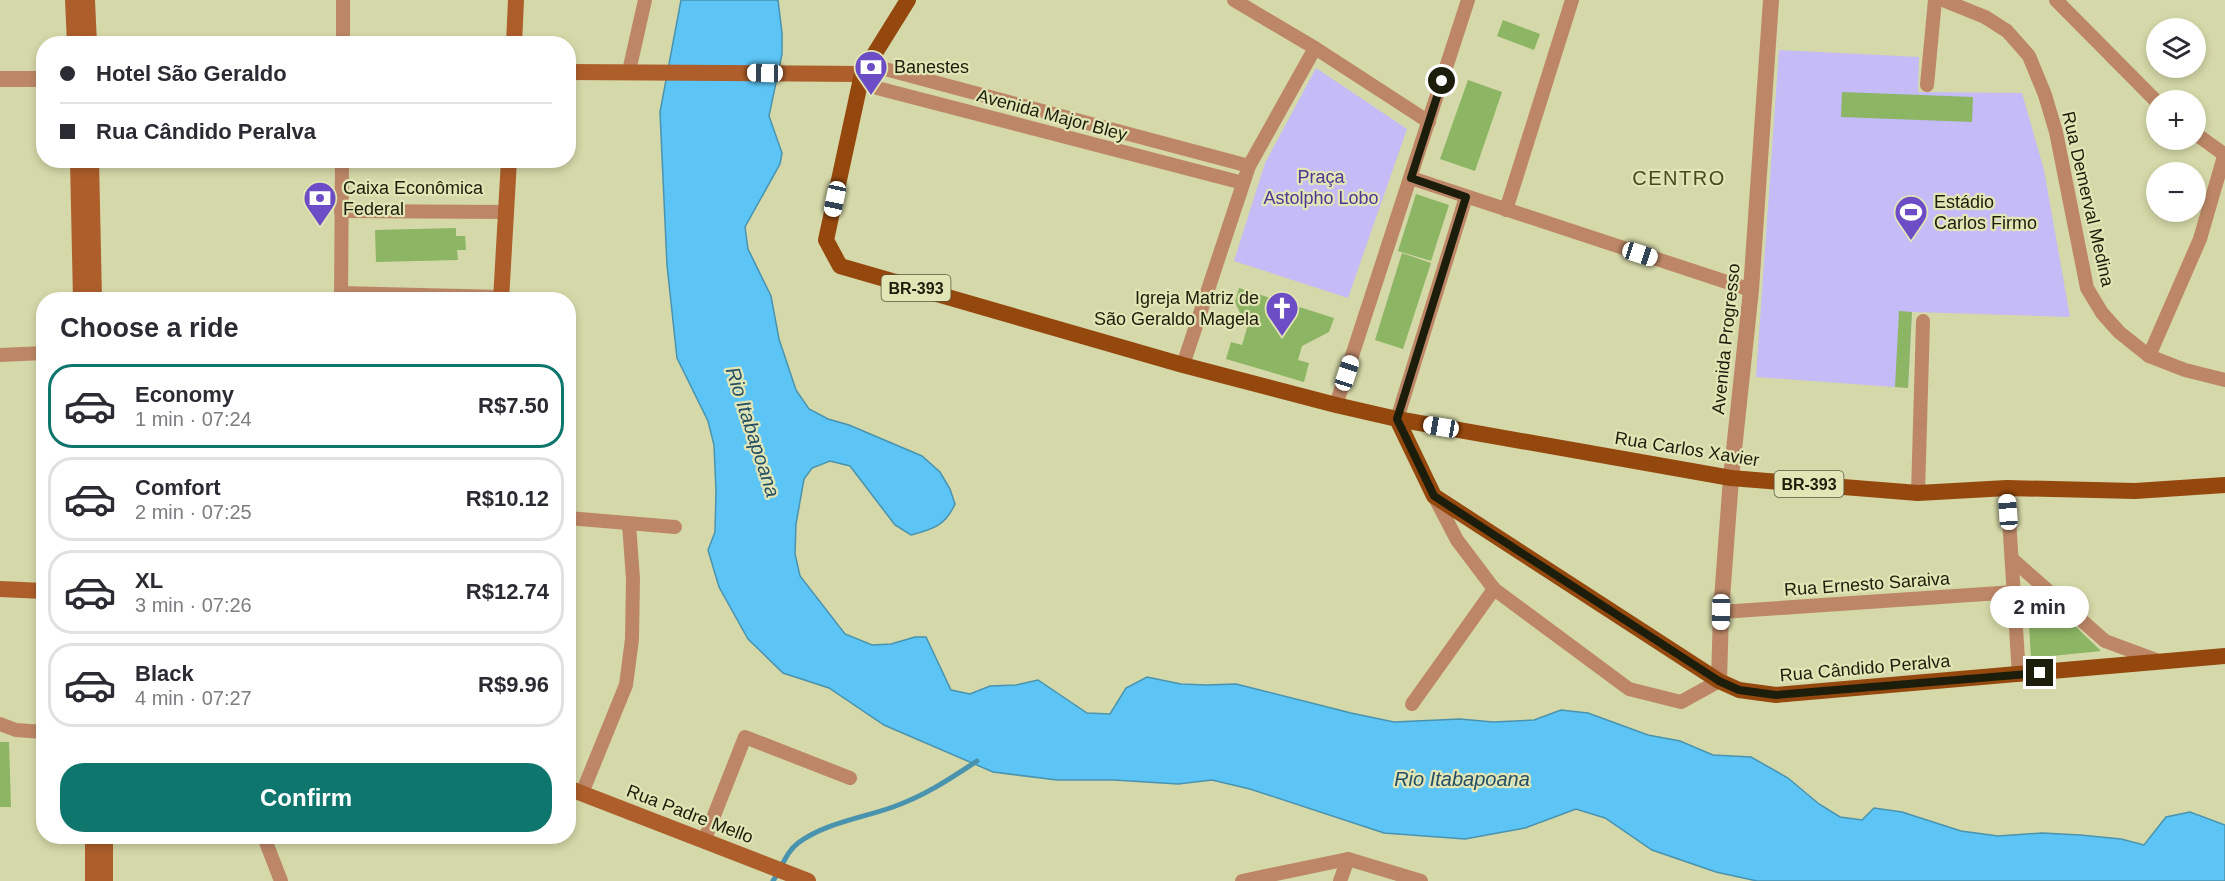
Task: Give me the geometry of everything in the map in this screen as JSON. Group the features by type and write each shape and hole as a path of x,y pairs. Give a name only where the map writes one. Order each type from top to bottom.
{"main road":[{"path":"73,0 75,36"},
{"path":"87,0 89,36"},
{"path":"514,36 516,0"},
{"path":"576,72 862,74 908,0"},
{"name":"BR-393","path":"862,74 826,240 840,266 1183,365 1397,419"},
{"path":"78,168 81,292"},
{"path":"91,168 94,292"},
{"path":"501,292 509,168"},
{"path":"1397,419 1434,496"},
{"name":"Rua Carlos Xavier","path":"1397,419 1731,478 1918,493 2007,488 2135,491 2225,485"},
{"name":"Rua Cândido Peralva","path":"1434,496 1719,681 1739,690 1776,695 2225,656"},
{"path":"0,589 36,591"},
{"name":"Rua Padre Mello","path":"576,791 803,879"},
{"path":"93,844 93,881"},
{"path":"105,844 105,881"}],"street":[{"path":"343,0 343,36"},
{"path":"628,71 645,0"},
{"path":"1234,0 1315,48 1429,122"},
{"path":"1336,405 1467,0"},
{"path":"1506,210 1572,0"},
{"name":"Avenida Progresso","path":"1719,681 1721,612 1731,478 1751,290 1771,0"},
{"path":"1927,85 1935,0"},
{"name":"Rua Demerval Medina","path":"1942,0 1985,17 2007,31 2029,56 2045,95 2056,132 2087,288 2102,313 2119,332 2149,356 2225,380"},
{"path":"2056,0 2146,91"},
{"path":"1183,365 1249,166 1315,48"},
{"name":"Avenida Major Bley","path":"862,74 885,69 1249,166"},
{"name":"Avenida Major Bley","path":"862,74 877,88 1243,183"},
{"path":"0,79 36,79"},
{"path":"2149,356 2200,239 2225,154 2206,141"},
{"path":"341,292 342,168"},
{"path":"1411,178 1751,290"},
{"path":"1397,419 1466,197"},
{"path":"341,211 507,212"},
{"path":"1918,493 1923,321"},
{"path":"0,356 36,353"},
{"path":"2007,488 2019,675"},
{"path":"1434,496 1456,540 1494,589 1629,689 1681,702 1719,681"},
{"path":"576,519 675,527"},
{"path":"576,789 626,685 633,615 629,524"},
{"path":"2012,559 2105,641 2163,662"},
{"path":"1412,704 1494,589"},
{"name":"Rua Ernesto Saraiva","path":"1721,612 2014,592"},
{"path":"0,724 16,730 36,731"},
{"path":"704,841 745,737 850,778"},
{"path":"267,844 280,881"},
{"path":"1242,881 1348,859 1421,881"},
{"path":"1340,881 1348,859"}],"green space":[{"name":"Estádio Carlos Firmo","path":"1779,50 1919,57 1918,92 2022,93 2044,170 2070,317 1912,312 1908,388 1756,377"},
{"name":"Praça Astolpho Lobo","path":"1316,68 1407,129 1348,298 1234,261 1265,163"}],"water":[{"name":"Rio Itabapoana","path":"681,0 778,0 782,54 769,116 782,153 780,164 745,227 748,249 771,296 779,339 796,390 809,409 828,419 849,425 922,456 940,472 950,489 955,504 947,517 937,526 911,535 895,525 850,466 830,461 812,468 804,479 796,524 795,554 800,576 845,634 872,645 926,637 951,690 970,694 990,686 1016,685 1038,680 1087,713 1110,714 1126,688 1147,677 1181,684 1236,684 1394,722 1460,719 1493,722 1534,720 1561,710 1588,713 1648,735 1680,741 1713,755 1751,757 1788,778 1819,804 1840,817 1862,820 1874,808 1902,812 1961,831 1998,836 2042,833 2080,835 2121,839 2144,845 2166,817 2190,812 2225,825 2225,881 1757,881 1716,872 1652,850 1605,818 1576,809 1525,828 1465,839 1384,833 1250,789 1212,780 1178,784 1114,780 1057,780 993,772 884,725 829,688 783,673 748,639 719,587 708,550 715,532 714,445 708,421 677,358 667,265 660,112"}],"building":[{"path":"1503,20 1540,34 1534,50 1497,36"},
{"path":"1468,80 1502,92 1475,171 1440,159"},
{"path":"1842,92 1973,97 1972,122 1841,117"},
{"path":"1416,194 1449,205 1431,261 1398,251"},
{"path":"456,228 456,236 465,236 466,250 457,250 458,260 376,262 375,230"},
{"path":"1402,253 1431,263 1403,349 1375,340"},
{"name":"Igreja Matriz de São Geraldo Magela","path":"1239,288 1334,318 1329,332 1302,346 1298,360 1309,363 1304,382 1226,359 1231,342 1242,345 1247,328 1235,302"},
{"path":"1899,311 1912,312 1908,388 1895,387"},
{"path":"2039,591 2101,651 2031,658 2027,595"},
{"path":"0,742 9,742 11,807 0,807"}],"waterway":[{"path":"773,881 790,851 809,836 820,830 893,807 916,797 977,761"}],"place":[{"name":"Banestes","path":"871,96"},
{"name":"Caixa Econômica Federal","path":"320,227"},
{"name":"Estádio Carlos Firmo","path":"1911,241"},
{"name":"Igreja Matriz de São Geraldo Magela","path":"1282,337"}],"district":[{"name":"CENTRO","path":"1679,178"}],"route":[{"path":"1442,81 1411,178 1466,197 1397,419 1434,496 1719,681 1739,690 1776,695 2040,673"}]}
